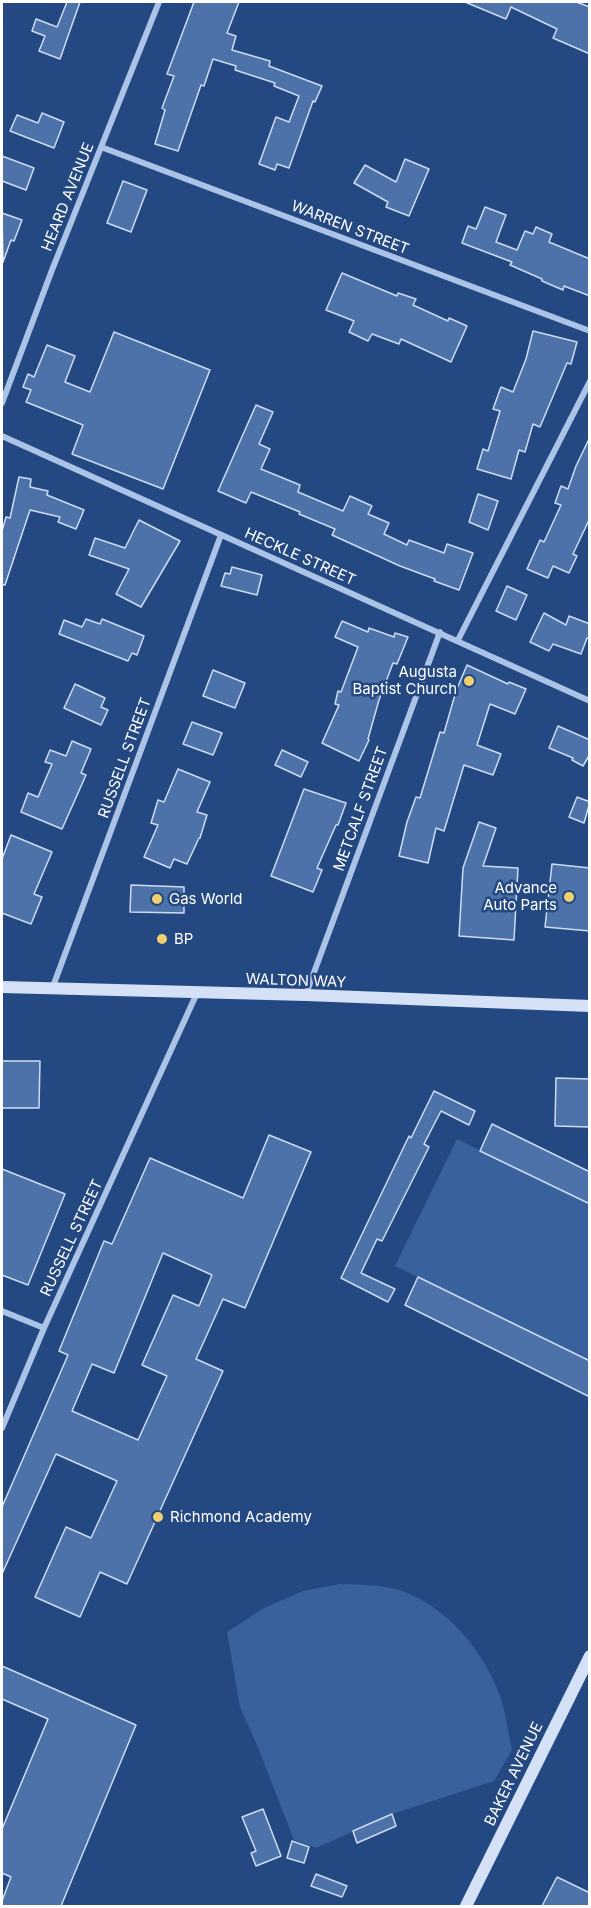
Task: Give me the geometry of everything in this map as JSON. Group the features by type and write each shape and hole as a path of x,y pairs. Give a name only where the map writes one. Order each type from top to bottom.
{"main road":[{"name":"WALTON WAY","path":"2,987 590,1006"},
{"name":"BAKER AVENUE","path":"466,1906 590,1656"}],"street":[{"name":"HEARD AVENUE","path":"2,403 52,270 159,2"},
{"name":"WARREN STREET","path":"101,147 590,331"},
{"path":"458,640 590,381"},
{"name":"HECKLE STREET","path":"2,436 590,700"},
{"name":"RUSSELL STREET","path":"52,989 221,535"},
{"name":"METCALF STREET","path":"306,996 440,632"},
{"name":"RUSSELL STREET","path":"2,1428 44,1328 197,993"},
{"path":"2,1311 44,1328"}],"shaded area":[{"path":"457,1139 589,1204 589,1361 395,1266"},
{"path":"340,1584 399,1590 416,1597 447,1618 473,1647 493,1679 502,1702 512,1750 494,1781 392,1814 316,1848 294,1840 240,1707 227,1632 264,1608 303,1591"}],"building":[{"path":"67,2 80,2 60,59 39,51 45,36 32,31 36,19 57,27"},
{"path":"194,2 239,2 227,33 236,36 232,50 270,61 269,66 322,86 315,102 313,101 289,168 277,164 275,170 259,164 276,117 289,122 299,96 274,86 275,83 235,70 236,66 213,59 204,86 201,85 178,151 155,144 165,110 162,108 174,76 167,74"},
{"path":"465,2 576,2 590,7 590,54 553,38 557,29 511,7 506,19"},
{"path":"42,113 64,122 54,148 10,131 17,115 38,123"},
{"path":"2,156 34,168 26,190 2,181"},
{"path":"405,159 429,169 409,216 386,207 388,202 354,183 365,165 396,182"},
{"path":"123,181 147,190 131,232 107,223"},
{"path":"485,207 506,215 496,242 517,250 525,231 533,234 536,227 552,234 549,242 590,259 590,296 564,286 563,290 510,265 512,262 462,243 468,226 476,229"},
{"path":"2,213 22,220 3,262"},
{"path":"342,273 397,296 398,293 416,299 413,305 448,321 449,318 467,326 451,362 401,339 399,344 372,334 368,341 349,332 354,321 326,310"},
{"path":"533,331 577,342 571,364 567,363 540,427 533,424 525,452 519,450 511,479 477,469 483,449 488,451 500,411 493,409 501,387 513,392 526,359"},
{"path":"114,332 210,370 163,489 72,454 83,425 26,402 31,390 23,387 28,374 34,377 47,345 75,356 65,382 90,392"},
{"path":"256,405 273,412 259,444 270,449 261,469 300,485 298,492 343,511 350,496 372,506 368,514 389,523 384,534 407,545 409,540 444,553 447,544 473,553 459,590 332,535 335,529 299,514 300,512 251,492 246,503 218,491"},
{"path":"590,437 590,518 573,554 577,556 569,573 553,566 548,578 527,569 540,540 544,542 561,505 555,503 561,486 568,489"},
{"path":"19,477 31,479 30,487 48,491 47,495 84,510 76,529 58,522 60,517 30,510 5,585 2,585 2,531 6,517 10,518"},
{"path":"478,494 498,501 488,530 469,522"},
{"path":"139,520 180,541 141,607 116,594 129,569 89,555 95,538 125,548"},
{"path":"232,567 262,575 257,595 221,586 225,573 230,574"},
{"path":"507,586 527,595 516,620 496,611"},
{"path":"544,613 566,625 569,616 590,624 590,639 587,638 581,654 553,644 549,651 530,642"},
{"path":"86,619 100,624 102,619 144,636 137,655 132,653 128,661 59,634 64,620 82,627"},
{"path":"342,621 368,632 369,628 394,637 395,633 408,637 397,664 393,663 379,700 369,740 359,761 322,743 339,705 335,704 338,691 341,692 358,647 335,637"},
{"path":"467,665 508,684 509,682 526,689 515,714 490,704 477,745 501,754 493,775 464,765 444,831 436,828 428,863 399,856 407,822 416,797 420,798 440,732 444,733 456,691"},
{"path":"213,670 245,683 235,708 203,696"},
{"path":"75,684 105,698 101,707 108,710 101,725 64,708"},
{"path":"192,722 222,733 213,755 183,744"},
{"path":"558,726 590,740 590,754 583,766 572,760 573,758 549,748"},
{"path":"72,741 91,749 81,773 86,775 62,829 21,812 28,793 38,797 52,764 45,762 50,750 66,756"},
{"path":"282,750 308,762 301,777 275,765"},
{"path":"178,769 210,782 197,812 207,815 200,838 187,864 174,859 170,868 144,857 158,825 151,823 158,800 164,802"},
{"path":"304,789 346,803 317,868 322,870 313,892 271,876"},
{"path":"577,797 590,802 584,823 569,817"},
{"path":"479,822 496,828 483,866 518,868 514,940 459,936 463,868"},
{"path":"11,835 52,852 34,894 42,897 31,924 2,913 2,859"},
{"name":"Advance Auto Parts","path":"552,864 590,868 590,931 545,927"},
{"name":"Gas World","path":"131,885 184,887 184,913 130,912"},
{"path":"2,1061 40,1061 39,1108 2,1108"},
{"path":"556,1078 590,1079 590,1127 555,1126"},
{"path":"434,1091 475,1111 469,1125 441,1111 424,1144 429,1147 382,1241 377,1239 361,1273 395,1289 388,1302 341,1278 409,1136 411,1138"},
{"path":"492,1124 590,1172 590,1204 480,1151"},
{"path":"269,1135 311,1152 245,1308 223,1299 196,1359 223,1371 127,1584 100,1572 80,1617 35,1597 66,1527 91,1538 117,1481 56,1454 2,1574 2,1507 68,1355 59,1351 104,1241 112,1244 150,1158 243,1198","holes":["163,1253 212,1275 199,1306 173,1295 142,1365 167,1376 138,1440 72,1411 92,1364 114,1373"]},
{"path":"2,1169 65,1194 28,1285 2,1275"},
{"path":"418,1277 590,1361 590,1397 405,1305"},
{"path":"2,1666 136,1725 61,1906 2,1906 11,1877 2,1873 2,1829 48,1719 2,1699"},
{"path":"263,1809 281,1856 256,1866 251,1853 256,1851 242,1817"},
{"path":"392,1814 396,1826 357,1843 353,1831"},
{"path":"292,1841 309,1847 304,1863 287,1858"},
{"path":"316,1874 347,1886 342,1897 311,1886"},
{"path":"557,1877 590,1893 590,1906 542,1906"}],"place":[{"name":"Augusta Baptist Church","path":"469,681"},
{"name":"Advance Auto Parts","path":"569,897"},
{"name":"Gas World","path":"157,899"},
{"name":"BP","path":"162,939"},
{"name":"Richmond Academy","path":"158,1517"}]}
